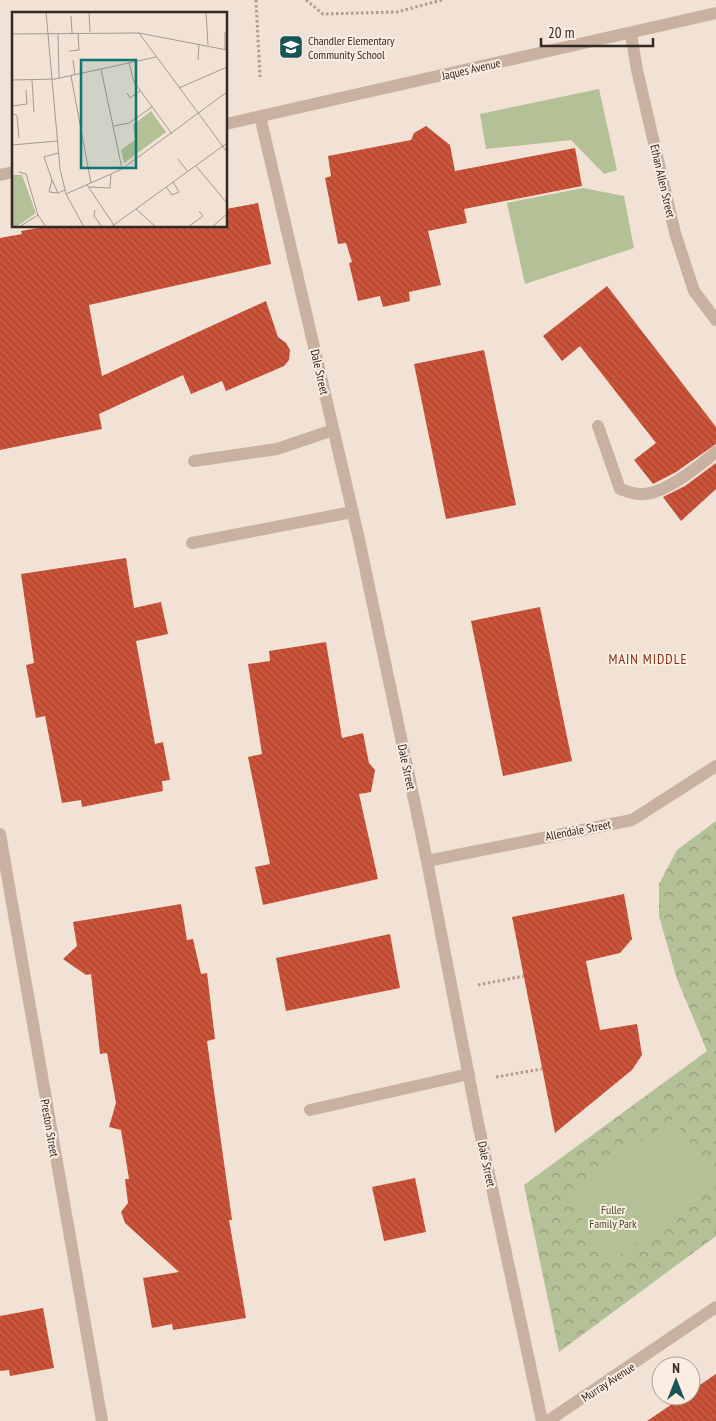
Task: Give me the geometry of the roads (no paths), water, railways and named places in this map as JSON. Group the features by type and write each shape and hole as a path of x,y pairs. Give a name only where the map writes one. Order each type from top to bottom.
{"street":[{"name":"Jaques Avenue","path":"228,124 631,34 716,13"},
{"name":"Ethan Allen Street","path":"631,34 637,70 675,233 694,291 716,320"},
{"name":"Dale Street","path":"260,116 352,512 427,861 469,1074 542,1421"},
{"path":"598,426 620,489 641,495 664,488 698,468 716,452"},
{"path":"194,461 277,449 333,430"},
{"path":"192,543 352,512"},
{"name":"Allendale Street","path":"427,861 632,820 716,766"},
{"name":"Preston Street","path":"0,834 102,1421"},
{"path":"310,1110 469,1074"},
{"name":"Murray Avenue","path":"548,1421 716,1307"}],"place":[{"name":"Chandler Elementary Community School","path":"291,47"}],"district":[{"name":"MAIN MIDDLE","path":"648,659"}],"park label":[{"name":"Fuller Family Park","path":"613,1216"}]}
